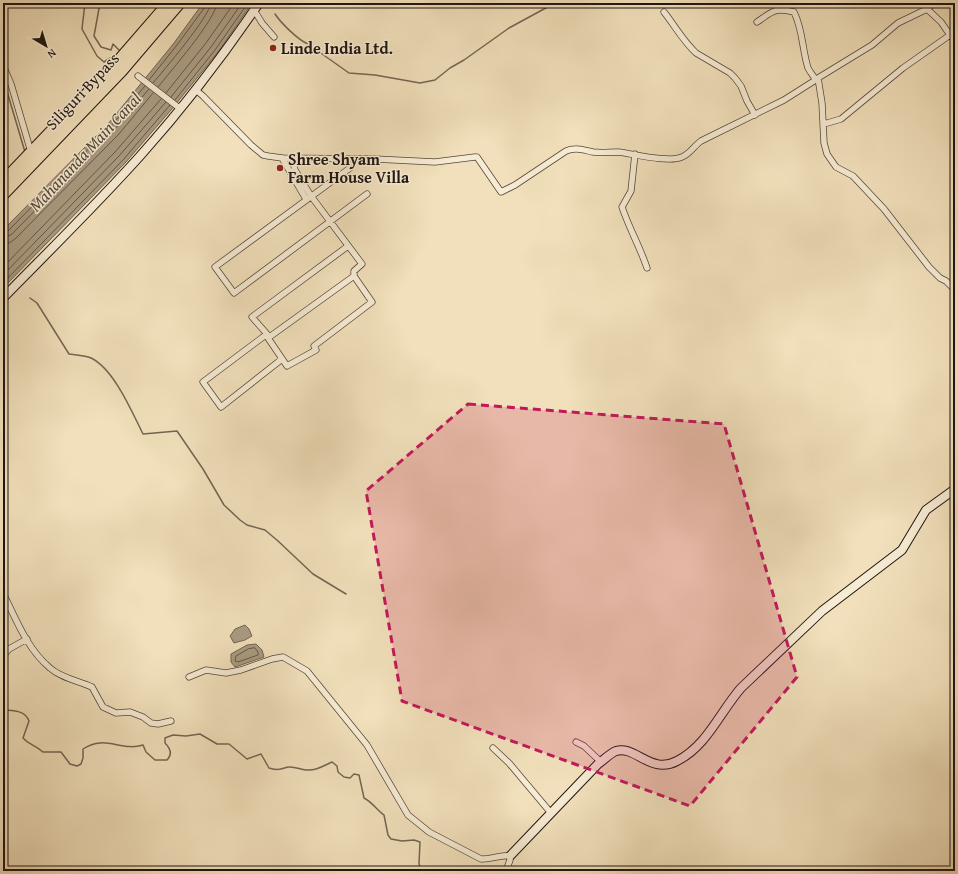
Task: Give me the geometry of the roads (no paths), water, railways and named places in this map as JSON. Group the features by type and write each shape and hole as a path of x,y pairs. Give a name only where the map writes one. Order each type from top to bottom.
{"highway":[{"name":"Siliguri Bypass","path":"3,195 38,159 131,54 169,7 180,3"},
{"path":"3,180 30,151 119,67"}],"street":[{"path":"3,298 82,218 141,155 180,106 196,90 259,3"},
{"path":"196,90 258,151 268,156 282,158 374,159 435,162 475,157 479,160 501,192 515,185 550,160 576,148 594,152 635,154 670,159 682,157 701,141 784,100 814,81 816,78 872,45 898,23 927,9 934,3"},
{"path":"927,9 941,22 955,40"},
{"path":"254,10 262,23 274,37"},
{"path":"757,22 773,11 780,10 794,12 801,27 808,67 816,78 821,92 825,149 833,164 853,176 884,209 929,267 940,278 955,288"},
{"path":"664,12 684,40 696,53 730,73 735,78 741,86 744,96 755,115"},
{"path":"824,124 841,119 903,68 950,35"},
{"path":"3,65 11,84 30,151 38,159"},
{"path":"140,77 180,106"},
{"path":"635,154 631,191 622,207 628,225 647,268"},
{"path":"282,158 309,198 330,221 362,264 354,271 354,276 372,302 314,346 316,350 287,366 252,317 348,246"},
{"path":"292,158 295,170 309,198"},
{"path":"350,168 215,267 234,293 367,194"},
{"path":"282,359 221,407 203,382 354,276"},
{"path":"506,871 510,856 609,755 616,751 624,751 647,762 658,765 667,765 676,762 696,747 723,712 730,700 741,688 816,616 902,550 926,510 955,489"},
{"path":"3,593 31,648 50,669 63,676 92,687 103,707 116,713 130,712 143,717 151,723 158,724 171,721"},
{"path":"3,656 9,649 27,639"},
{"path":"189,677 206,670 226,673 241,670 272,659 283,657 307,671 367,746 408,815 429,832 482,859 488,860 503,855 510,856"},
{"path":"576,742 584,746 601,762"},
{"path":"493,748 509,763 551,813"}],"water":[{"name":"Mahananda Main Canal","path":"203,3 252,3 218,52 126,162 3,288 3,230 108,124 174,43"},
{"path":"245,625 249,629 252,636 234,643 230,636 235,629"},
{"path":"256,644 262,650 264,657 235,667 231,662 231,654 247,645"}],"waterway":[{"path":"85,3 82,29 97,56 104,62 115,55 118,56"},
{"path":"100,3 94,36 101,47 111,50 113,44 121,52"},
{"path":"275,14 299,39 349,73 375,75 420,83 435,80 509,28 555,3"},
{"path":"794,3 800,6 804,3"},
{"path":"3,78 25,152"},
{"path":"30,298 37,303 69,354 91,358 107,371 122,392 143,434 177,431 203,469 224,505 247,525 265,530 313,574 346,594"},
{"path":"3,710 19,712 27,717 29,721 23,738 28,742 43,752 61,752 70,764 77,766 81,764 83,749 99,743 135,747 143,745 146,752 155,760 167,760 170,756 170,751 165,743 165,738 173,735 186,736 200,734 217,744 229,744 247,759 261,754 269,768 273,769 291,767 311,770 317,769 332,762 337,766 338,772 344,777 350,778 354,774 359,775 364,798 384,815 388,835 391,839 402,841 414,840 420,842 419,864 422,871"}],"place":[{"name":"Linde India Ltd.","path":"273,48"},
{"name":"Shree Shyam Farm House Villa","path":"280,168"}]}
